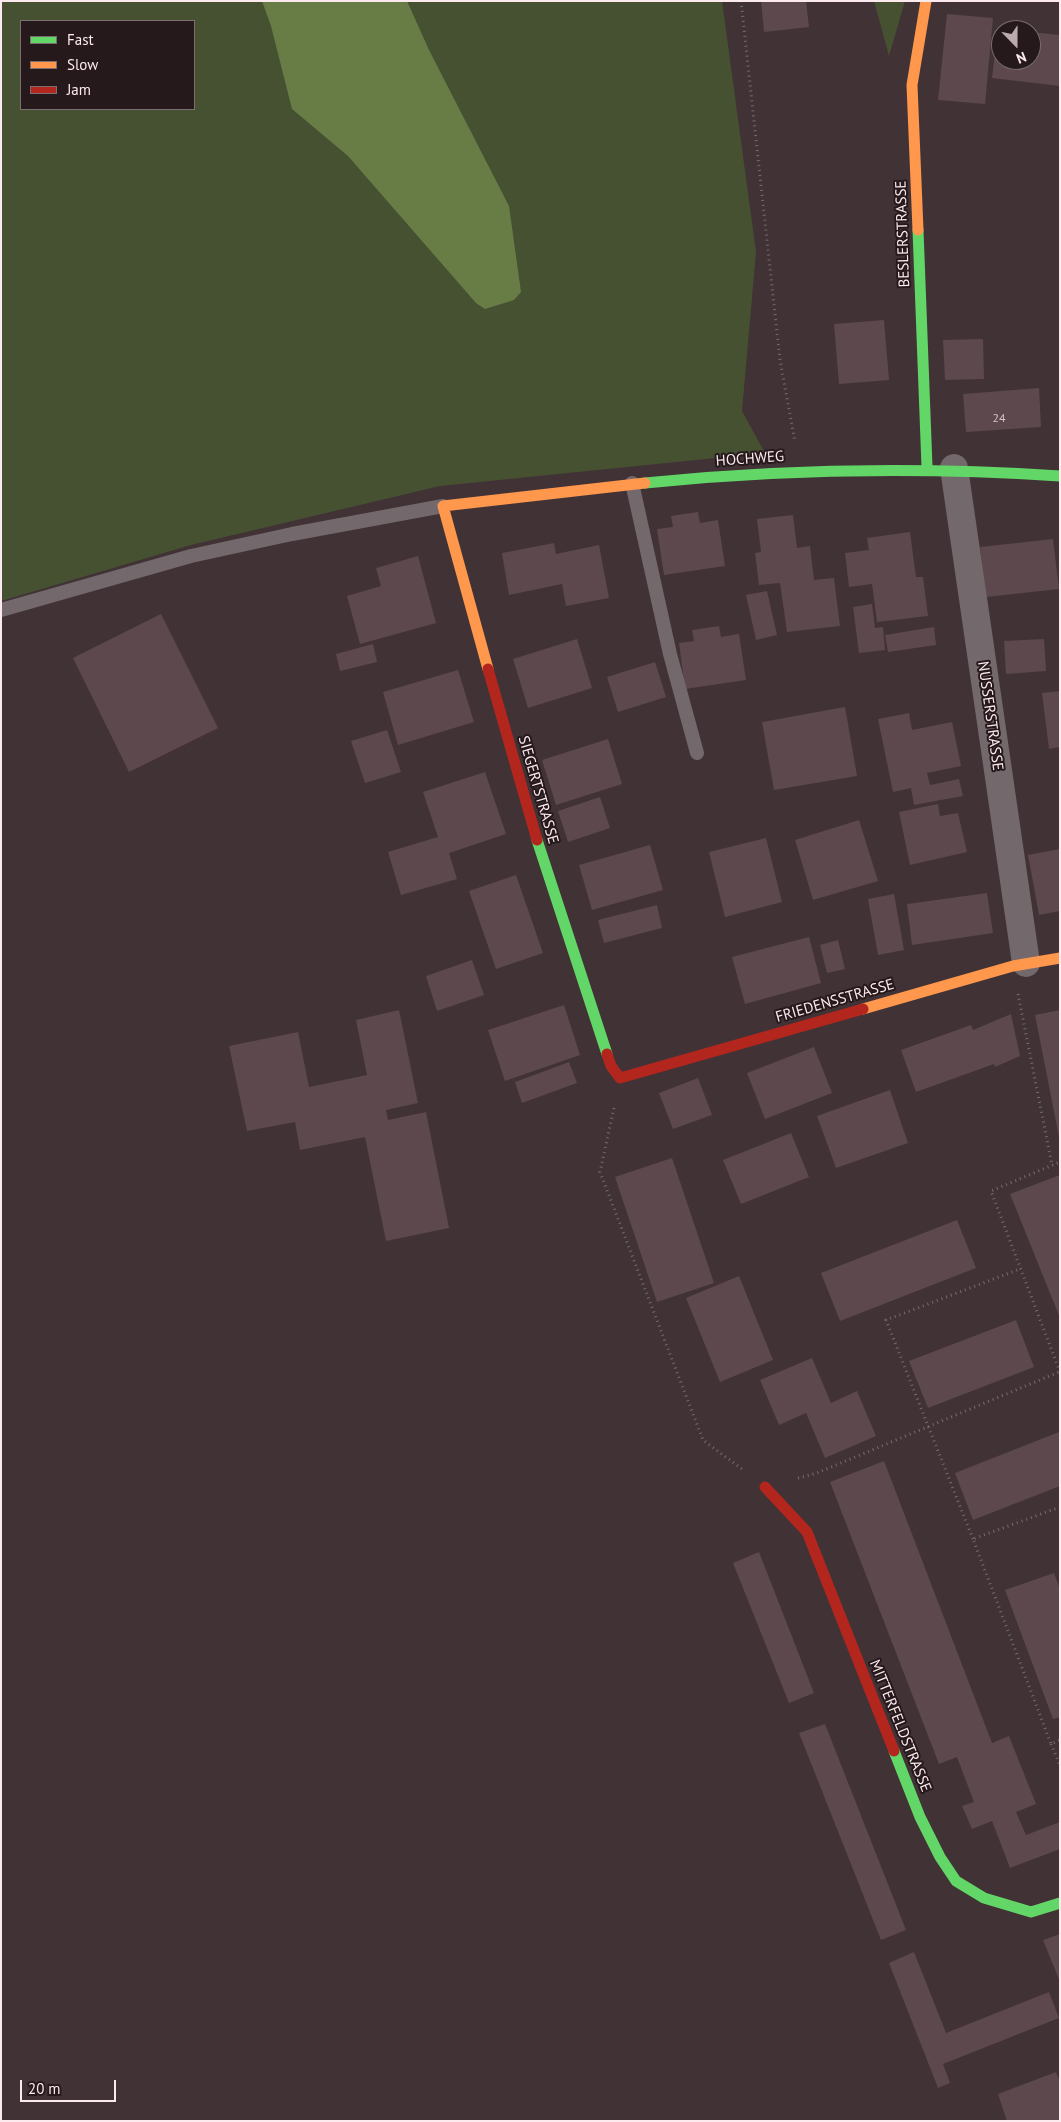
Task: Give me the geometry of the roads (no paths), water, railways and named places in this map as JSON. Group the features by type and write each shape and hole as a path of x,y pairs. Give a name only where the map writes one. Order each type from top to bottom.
{"street":[{"name":"BESLERSTRASSE","path":"926,1 912,85 940,468"},
{"name":"HOCHWEG","path":"443,506 632,483 800,470 940,468 1060,476"},
{"name":"NUSSERSTRASSE","path":"940,468 1020,965"},
{"name":"SIEGERTSTRASSE","path":"443,506 520,785 559,913 611,1066 620,1078"},
{"name":"FRIEDENSSTRASSE","path":"620,1078 1020,965 1060,958"},
{"name":"MITTERFELDSTRASSE","path":"765,1487 807,1532 920,1817 940,1857 956,1881 984,1898 1031,1912 1060,1903"}],"lane":[{"path":"632,483 670,654 697,753"},
{"path":"1,610 191,556 443,506"}]}
